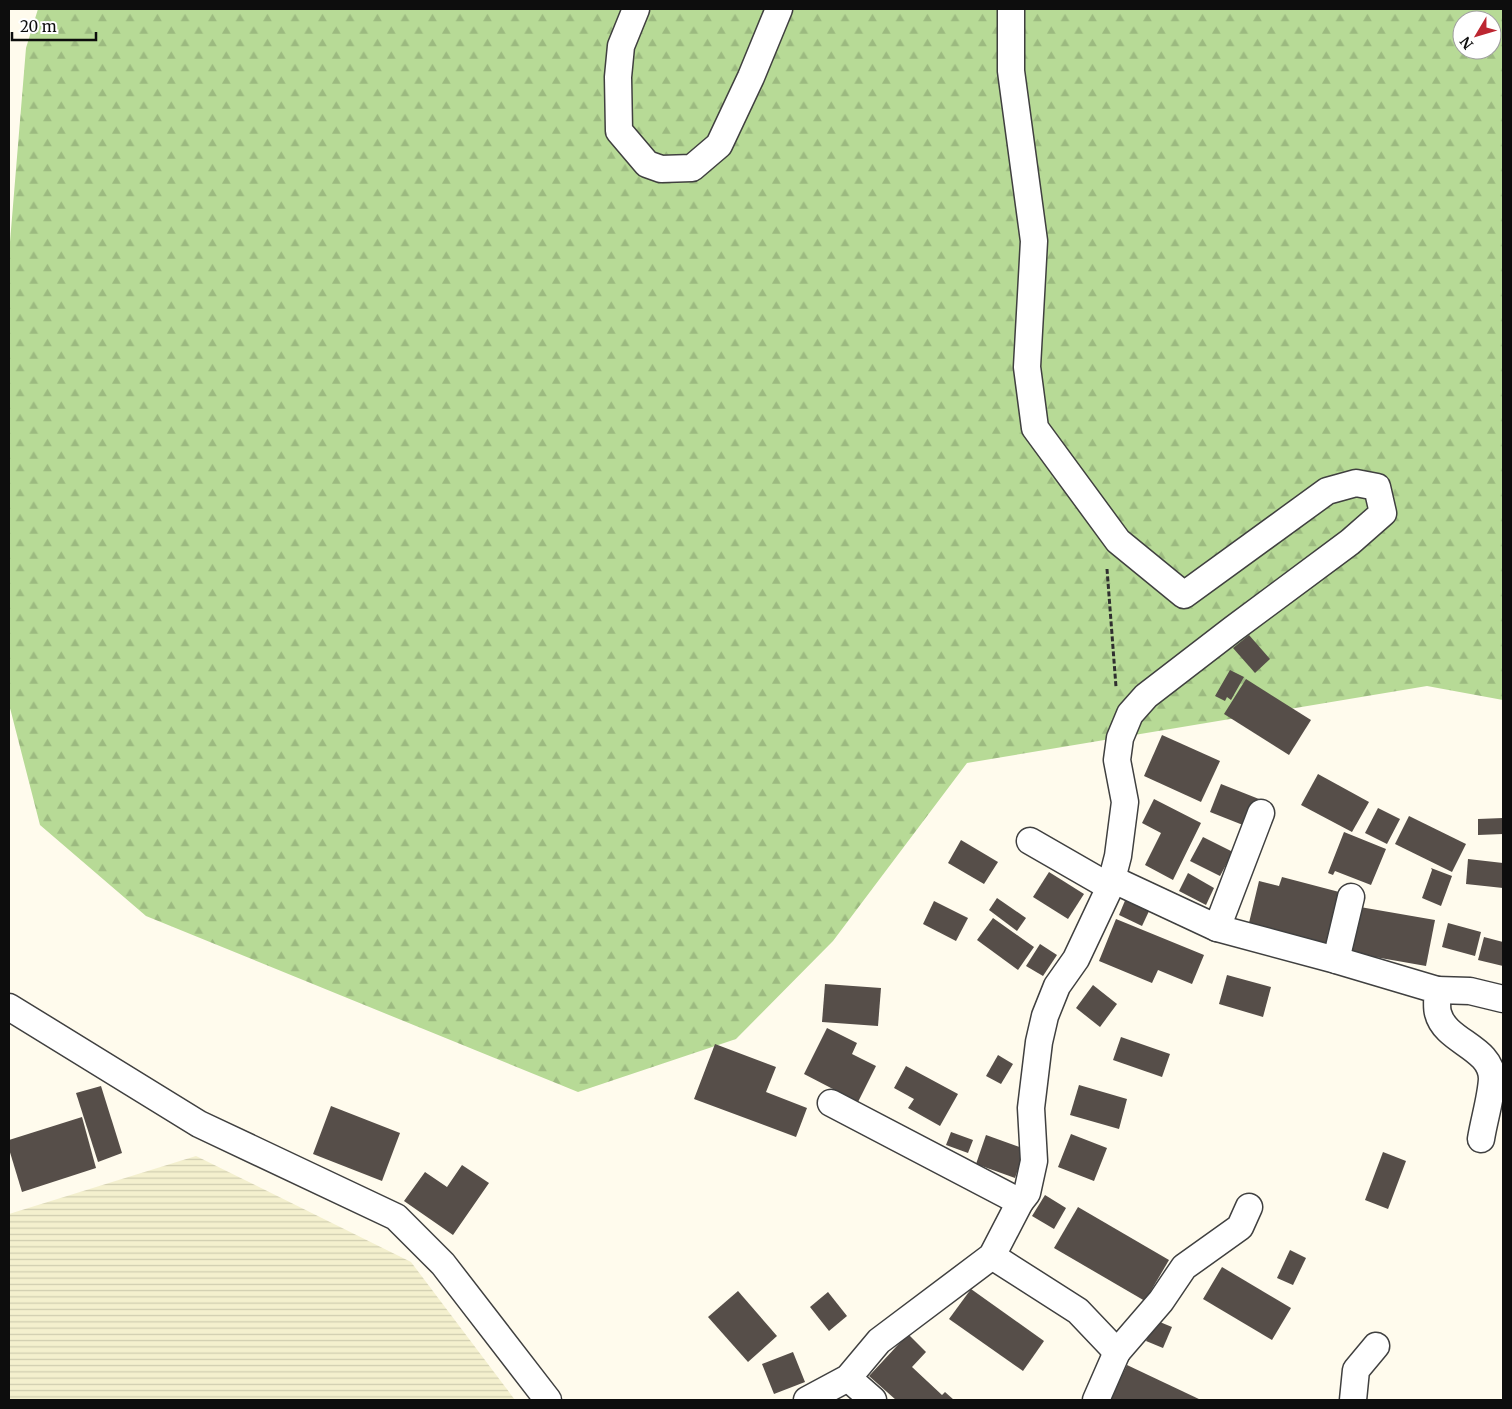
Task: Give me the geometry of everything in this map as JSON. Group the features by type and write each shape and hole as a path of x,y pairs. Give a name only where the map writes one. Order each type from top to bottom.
{"street":[{"path":"636,9 621,46 618,77 619,131 647,164 661,169 692,168 719,145 751,77 778,9"},
{"path":"806,1400 848,1378 879,1341 992,1256 1020,1202 1027,1193 1034,1161 1031,1108 1045,1016 1056,986 1076,959 1111,883 1118,856 1125,802 1117,760 1120,738 1130,714 1146,696 1233,628 1350,542 1383,514 1377,487 1356,484 1327,491 1184,595 1118,541 1035,428 1027,367 1034,241 1011,71 1011,9"},
{"path":"1217,928 1261,813"},
{"path":"1030,841 1111,883 1217,928 1438,990 1470,991 1503,999"},
{"path":"1336,960 1351,897"},
{"path":"1438,990 1438,1013 1447,1030 1476,1051 1487,1064 1492,1078 1481,1139"},
{"path":"9,1007 199,1124 396,1217 443,1264 548,1400"},
{"path":"831,1102 1020,1202"},
{"path":"1096,1400 1117,1352 1161,1301 1184,1267 1240,1227 1249,1207"},
{"path":"992,1256 1078,1311 1117,1352"},
{"path":"1352,1400 1356,1370 1376,1346"},
{"path":"848,1378 874,1400"}],"path":[{"path":"1106,560 1116,688"}],"shaded area":[{"path":"196,1156 411,1262 515,1400 9,1400 9,1214"}],"green space":[{"path":"38,9 1503,9 1503,700 1427,686 967,763 833,941 736,1039 578,1092 146,916 40,825 9,704 9,254 26,48"}],"building":[{"path":"1249,635 1270,659 1255,673 1233,648"},
{"path":"1230,670 1244,677 1231,700 1227,697 1225,701 1215,696"},
{"path":"1246,679 1311,720 1289,755 1224,714"},
{"path":"1162,735 1220,761 1201,802 1144,776"},
{"path":"1318,774 1369,802 1352,832 1301,805"},
{"path":"1221,784 1259,799 1248,827 1210,812"},
{"path":"1154,799 1201,823 1173,880 1145,865 1161,833 1142,823"},
{"path":"1378,808 1400,819 1387,844 1365,833"},
{"path":"1409,816 1466,844 1452,872 1395,844"},
{"path":"1503,818 1503,834 1478,835 1478,819"},
{"path":"1344,832 1386,849 1371,885 1335,871 1333,875 1328,873"},
{"path":"1203,837 1233,852 1220,876 1190,861"},
{"path":"961,840 998,862 984,884 948,863"},
{"path":"1468,859 1503,863 1503,888 1466,884"},
{"path":"1431,868 1452,876 1441,906 1422,898 1432,870"},
{"path":"1049,872 1084,894 1068,919 1033,897"},
{"path":"1188,873 1214,888 1206,905 1179,891"},
{"path":"1282,877 1343,893 1330,947 1248,927 1259,881 1279,886"},
{"path":"1129,891 1150,909 1142,926 1119,915"},
{"path":"997,898 1026,918 1017,931 989,910"},
{"path":"934,901 968,918 956,941 923,924"},
{"path":"1360,907 1435,920 1426,966 1352,953"},
{"path":"993,918 1034,947 1018,970 977,940"},
{"path":"1116,919 1204,955 1192,984 1158,970 1152,983 1099,961"},
{"path":"1448,923 1481,932 1475,956 1442,947"},
{"path":"1484,937 1503,942 1503,966 1478,960"},
{"path":"1040,944 1057,955 1043,976 1026,966"},
{"path":"1227,975 1271,987 1263,1017 1219,1004"},
{"path":"825,984 881,988 878,1026 822,1022"},
{"path":"1093,985 1117,1004 1100,1027 1076,1008"},
{"path":"827,1028 857,1043 852,1054 876,1066 858,1102 804,1074"},
{"path":"1121,1037 1170,1054 1162,1077 1113,1060"},
{"path":"715,1044 776,1067 766,1092 807,1108 796,1137 694,1099"},
{"path":"998,1055 1013,1064 1001,1084 986,1076"},
{"path":"906,1066 958,1094 940,1126 908,1108 914,1099 894,1088"},
{"path":"1079,1085 1127,1099 1119,1129 1070,1115"},
{"path":"101,1086 122,1153 98,1162 76,1093"},
{"path":"331,1106 400,1133 382,1181 313,1154"},
{"path":"82,1117 96,1168 22,1192 9,1149 9,1140"},
{"path":"951,1132 973,1140 968,1153 946,1145"},
{"path":"1071,1134 1107,1148 1094,1181 1058,1167"},
{"path":"986,1135 1025,1149 1015,1178 976,1164"},
{"path":"1383,1152 1406,1161 1388,1209 1365,1200"},
{"path":"462,1165 489,1183 453,1235 404,1201 425,1172 447,1187"},
{"path":"1045,1195 1066,1208 1054,1229 1032,1216"},
{"path":"1078,1207 1169,1260 1145,1301 1054,1248"},
{"path":"1290,1250 1306,1258 1293,1285 1277,1278"},
{"path":"1222,1267 1291,1308 1272,1340 1203,1299"},
{"path":"971,1289 1044,1341 1023,1371 949,1319"},
{"path":"738,1291 777,1336 748,1362 708,1317"},
{"path":"828,1292 847,1316 829,1331 810,1307"},
{"path":"1155,1320 1172,1327 1163,1348 1146,1341"},
{"path":"908,1334 926,1352 912,1367 942,1395 945,1392 954,1400 896,1400 869,1376"},
{"path":"793,1352 805,1382 774,1394 762,1364"},
{"path":"1127,1365 1201,1400 1110,1400"}]}
